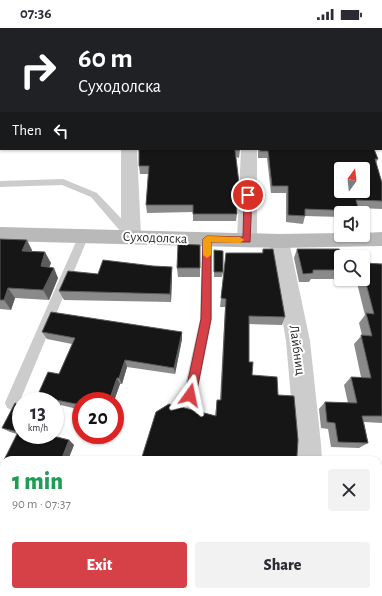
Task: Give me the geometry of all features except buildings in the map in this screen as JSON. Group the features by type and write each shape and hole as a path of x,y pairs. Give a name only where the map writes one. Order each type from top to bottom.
{"street":[{"path":"129,150 131,236"},
{"path":"247,240 249,150"},
{"name":"Суходолска","path":"0,234 131,236 279,241 382,239"},
{"name":"Лайбниц","path":"279,241 298,341 308,456"}],"lane":[{"path":"0,184 63,182 94,195 131,236"},
{"path":"17,392 84,235"},
{"path":"190,395 206,319 207,239"}],"slow traffic":[{"path":"207,255 207,239 240,240"}],"route":[{"path":"190,395 206,319 207,239 247,240 248,195"}]}
